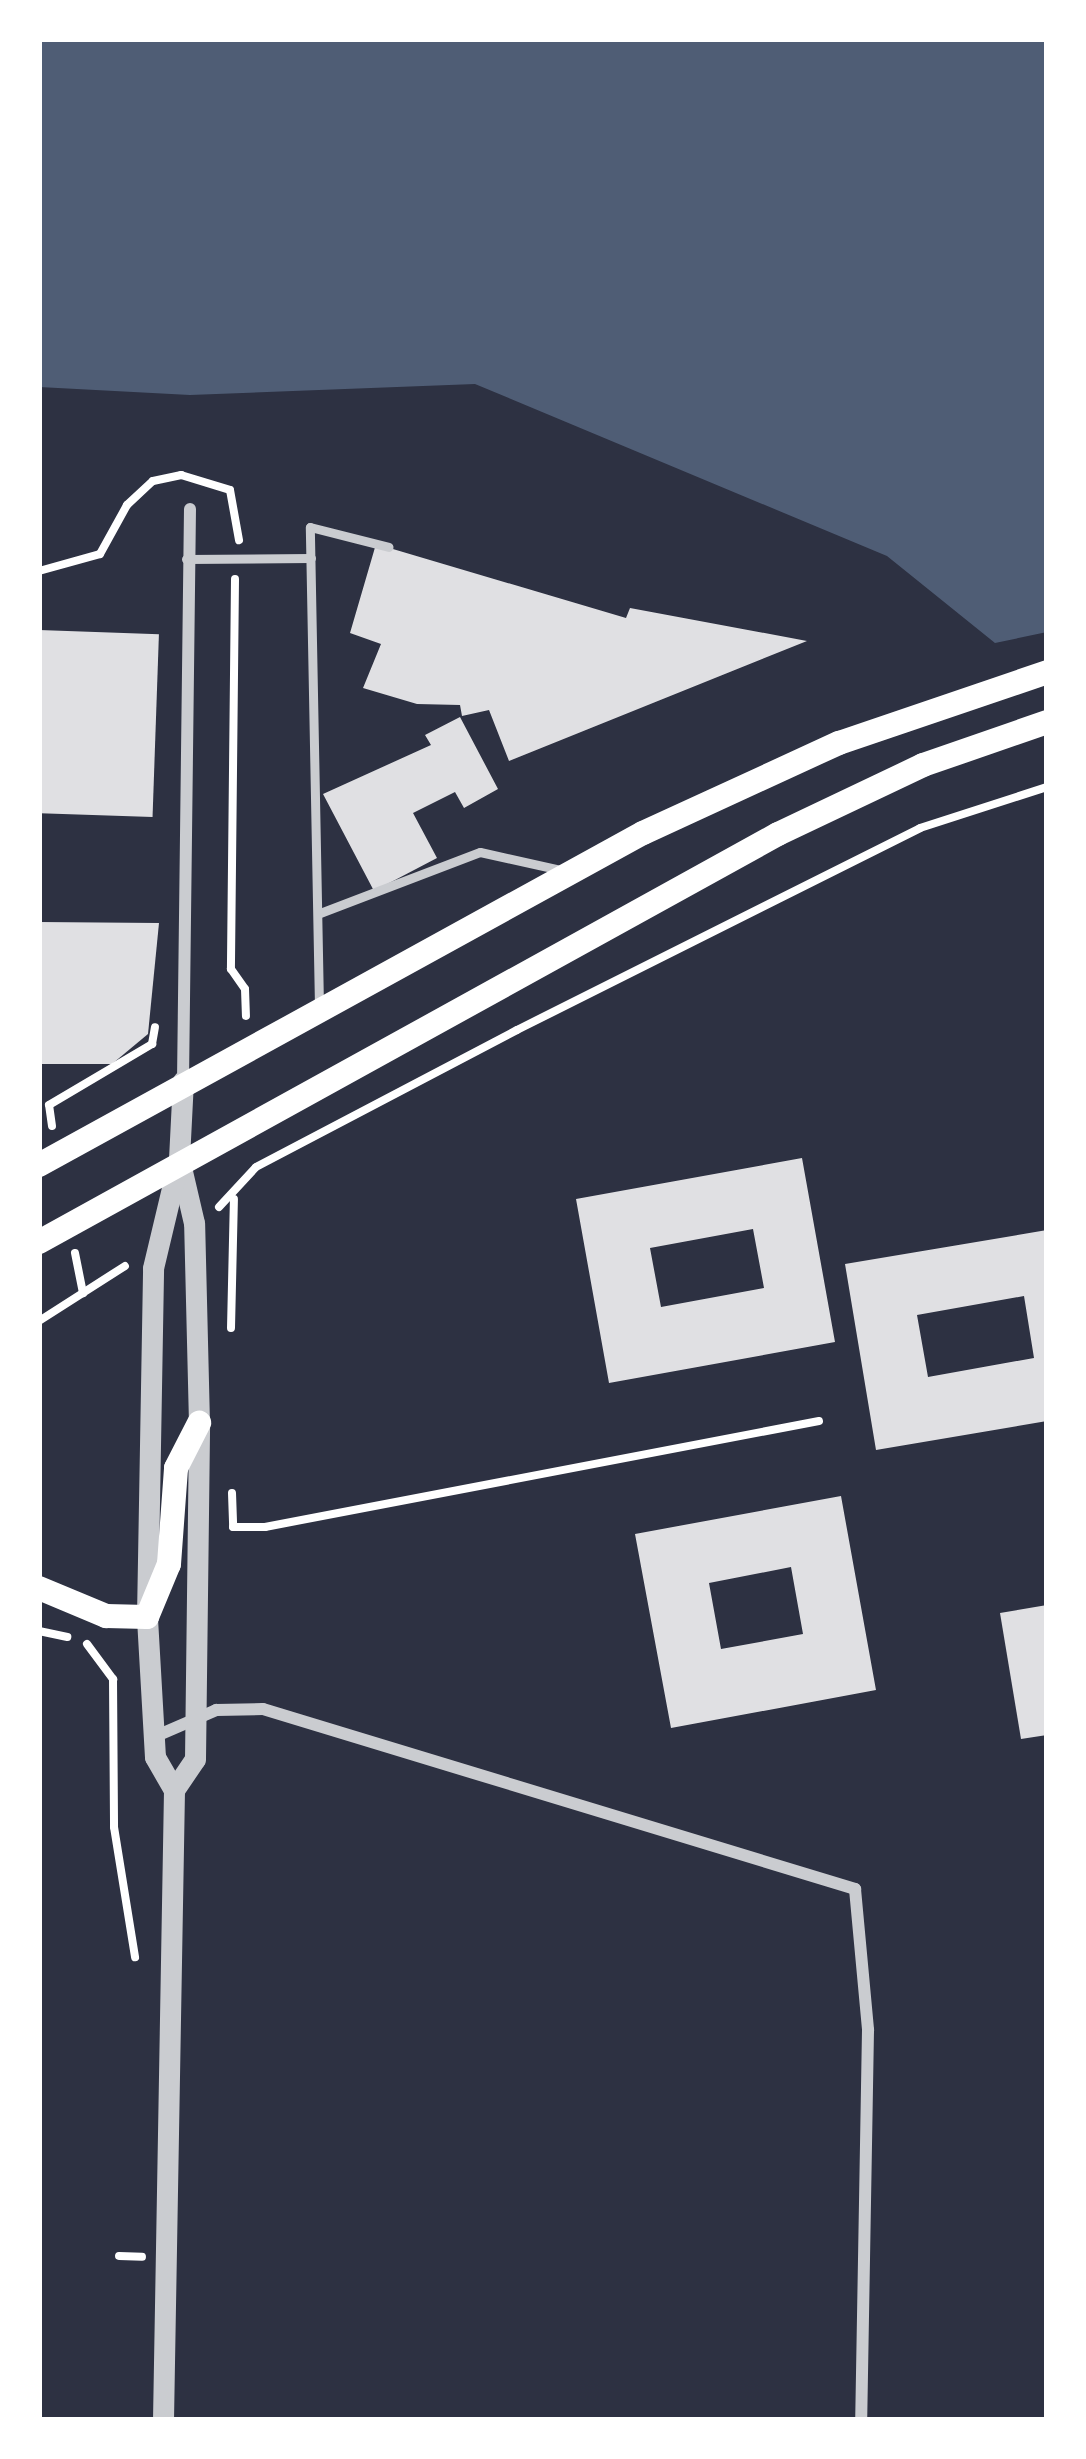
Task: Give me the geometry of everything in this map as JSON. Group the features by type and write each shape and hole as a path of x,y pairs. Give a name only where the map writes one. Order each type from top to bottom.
{"main road":[{"path":"39,1165 183,1081 569,872 839,743 1047,673"},
{"path":"39,1242 179,1159 850,797 1047,722"},
{"path":"39,1588 106,1616 148,1616 169,1564 176,1468 199,1423"}],"street":[{"path":"163,2420 174,1790 155,1757 148,1616 153,1248 179,1159 183,1081 190,508"},
{"path":"174,1790 195,1759 199,1423 194,1223 179,1159"},
{"path":"154,1737 196,1717 263,1709 855,1889 868,2030 861,2420"}],"lane":[{"path":"320,1006 310,527 389,547"},
{"path":"186,559 311,558"},
{"path":"320,913 480,852 569,872"}],"path":[{"path":"39,571 100,554 128,505 153,481 181,475 230,490 241,527 231,969 245,989 248,1048"},
{"path":"234,1197 256,1167 920,828 1047,787"},
{"path":"253,1119 256,1167"},
{"path":"39,1321 112,1275"},
{"path":"233,1527 819,1421"},
{"path":"39,1631 88,1645 113,1679 114,1827 135,1957"}],"water":[{"path":"39,39 1047,39 1047,632 995,643 887,556 475,384 190,395 39,387"}],"building":[{"path":"376,544 626,618 630,608 807,641 509,761 489,710 462,716 460,705 417,704 363,688 381,644 350,633"},
{"path":"39,630 159,634 153,817 39,813"},
{"path":"460,717 498,789 464,808 455,792 413,813 437,858 374,891 323,794 431,745 425,735"},
{"path":"39,922 159,923 148,1034 112,1064 39,1064"},
{"path":"802,1158 835,1342 609,1383 576,1199","holes":["753,1229 764,1288 661,1307 650,1248"]},
{"path":"1047,1230 1047,1421 876,1450 845,1264","holes":["1024,1296 1034,1358 928,1377 917,1315"]},
{"path":"841,1496 876,1690 671,1728 635,1534","holes":["791,1567 803,1634 721,1649 709,1583"]},
{"path":"1047,1605 1047,1735 1021,1739 1000,1613"}]}
